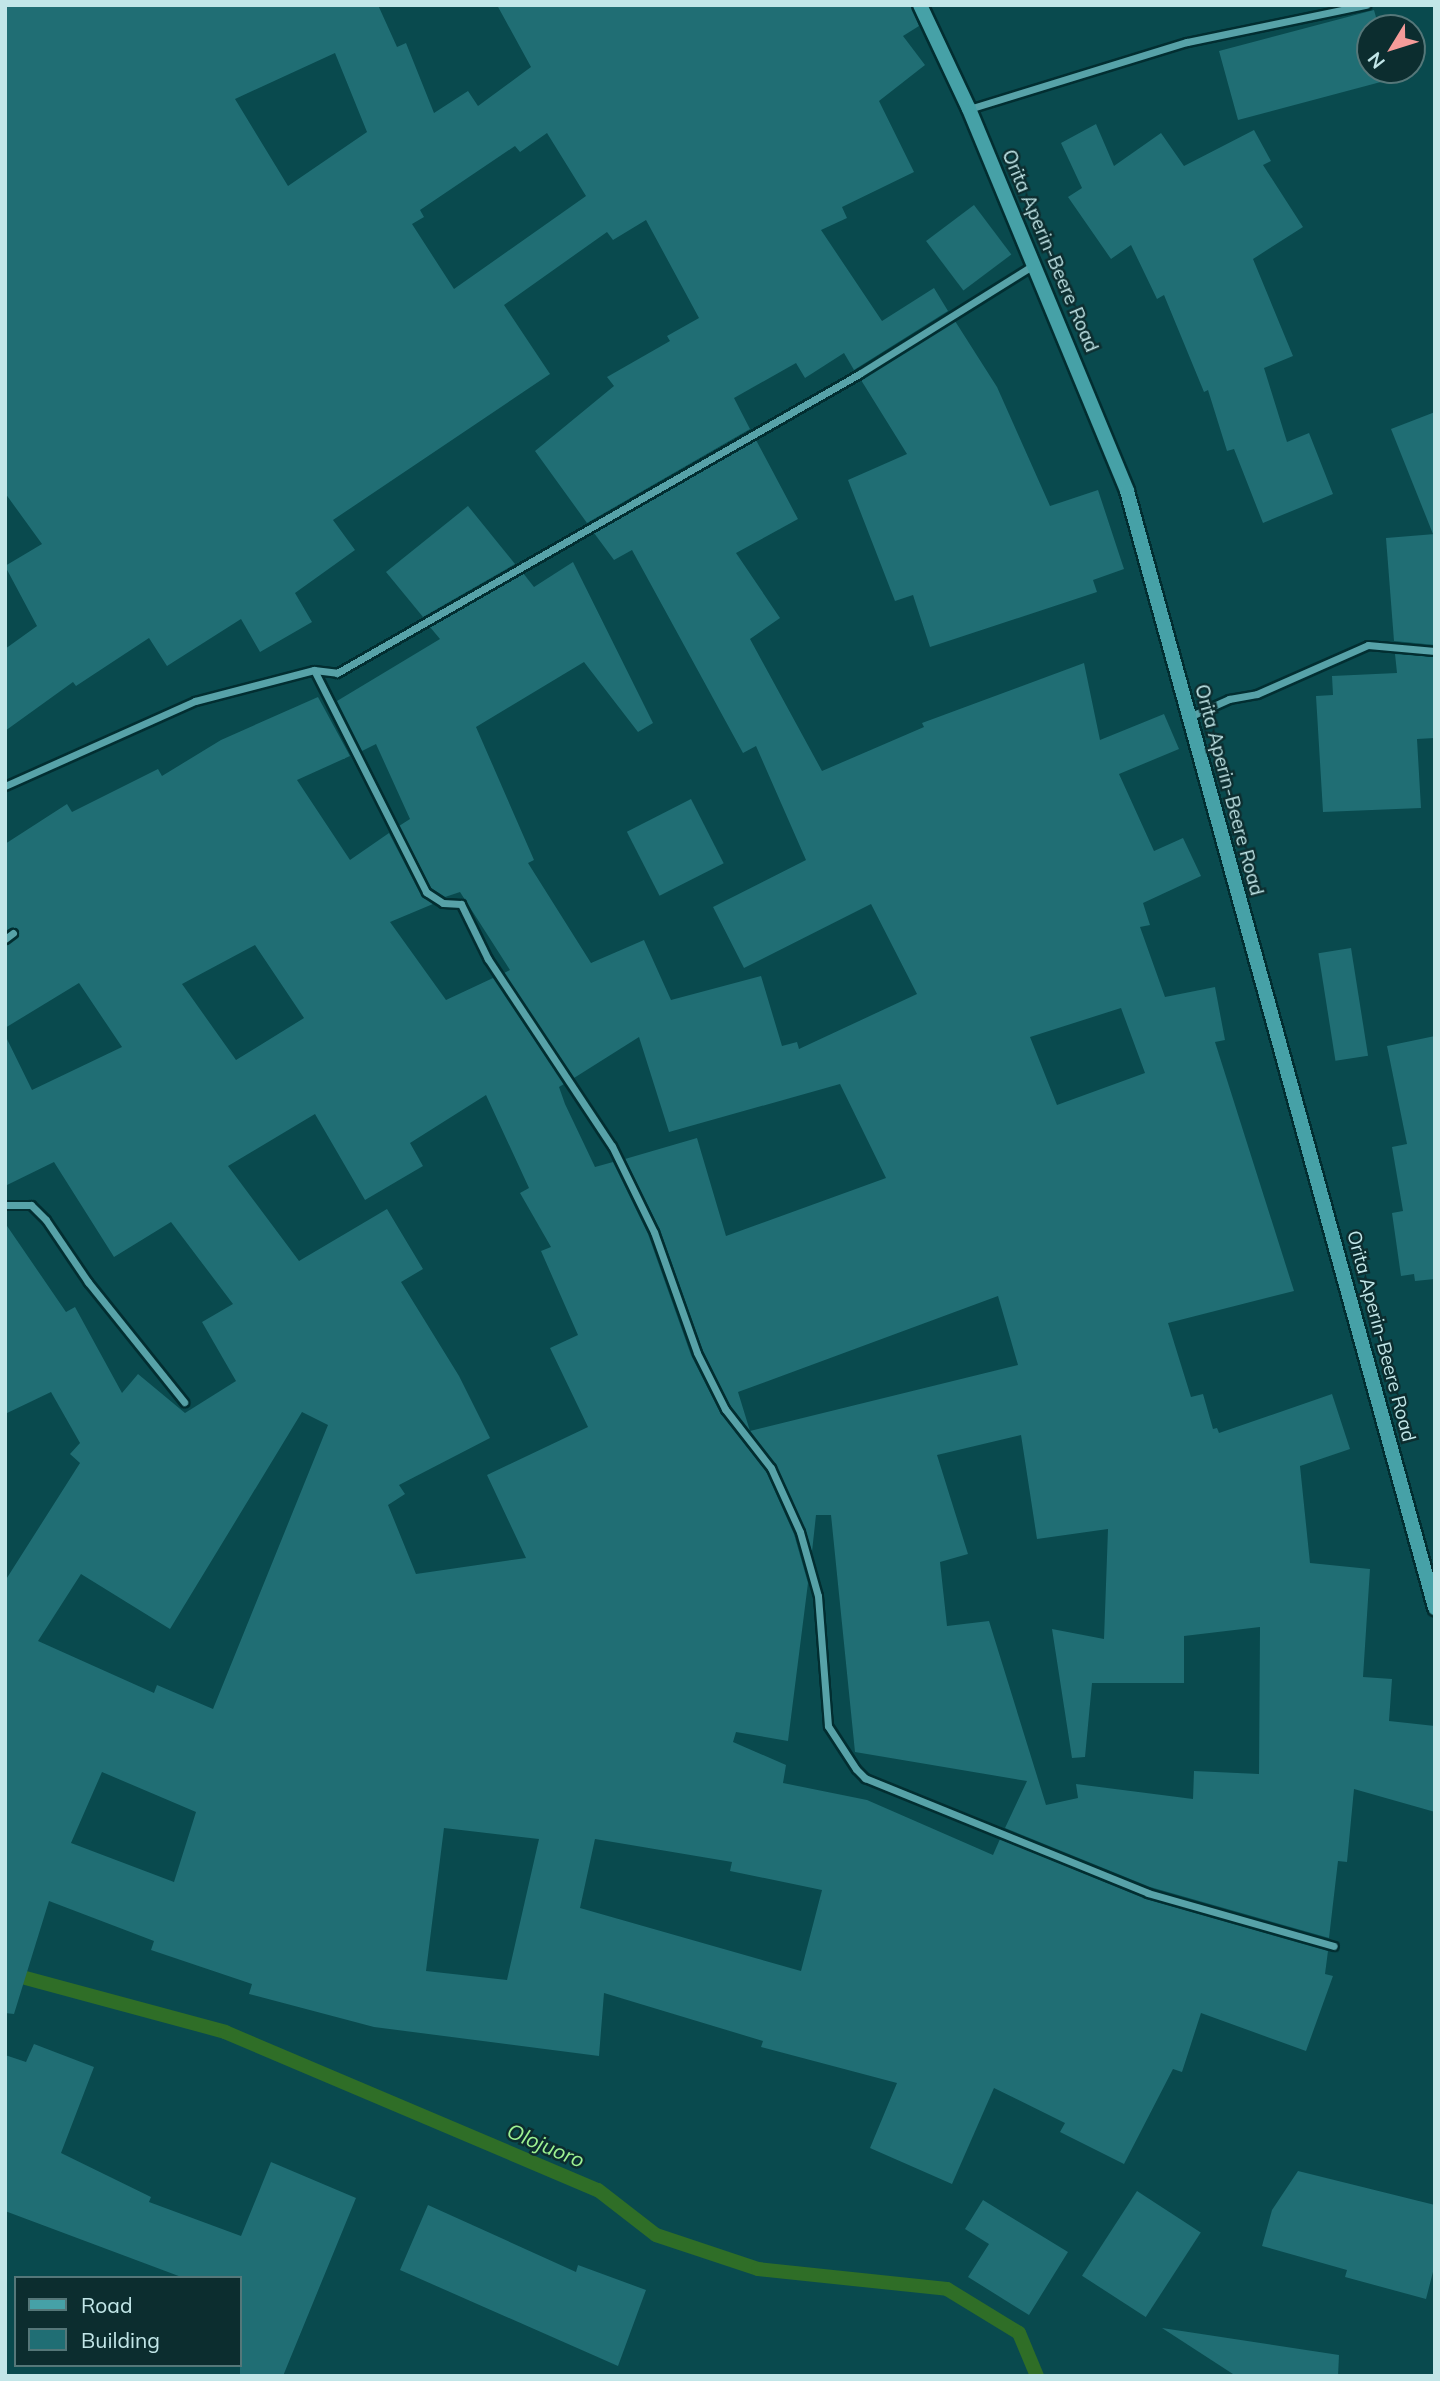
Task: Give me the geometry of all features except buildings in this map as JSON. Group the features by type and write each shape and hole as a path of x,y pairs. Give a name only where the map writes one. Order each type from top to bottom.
{"main road":[{"name":"Orita Aperin-Beere Road","path":"920,5 970,109 1127,491 1435,1608"}],"street":[{"path":"970,109 1187,42 1366,5"},
{"path":"5,786 195,701 314,670 337,673 859,374 1035,264"},
{"path":"1189,717 1229,699 1257,694 1368,645 1435,651"},
{"path":"314,670 426,892 443,903 461,904 488,959 612,1146 654,1232 702,1364 725,1409 771,1468 800,1532 818,1596 828,1726 856,1769 865,1778 1148,1893 1334,1946"},
{"path":"5,939 13,933"},
{"path":"5,1205 31,1205 46,1220 184,1402"}],"waterway":[{"name":"Olojuoro","path":"7,1973 225,2032 598,2190 656,2235 758,2269 947,2289 1019,2333 1037,2376"}]}
